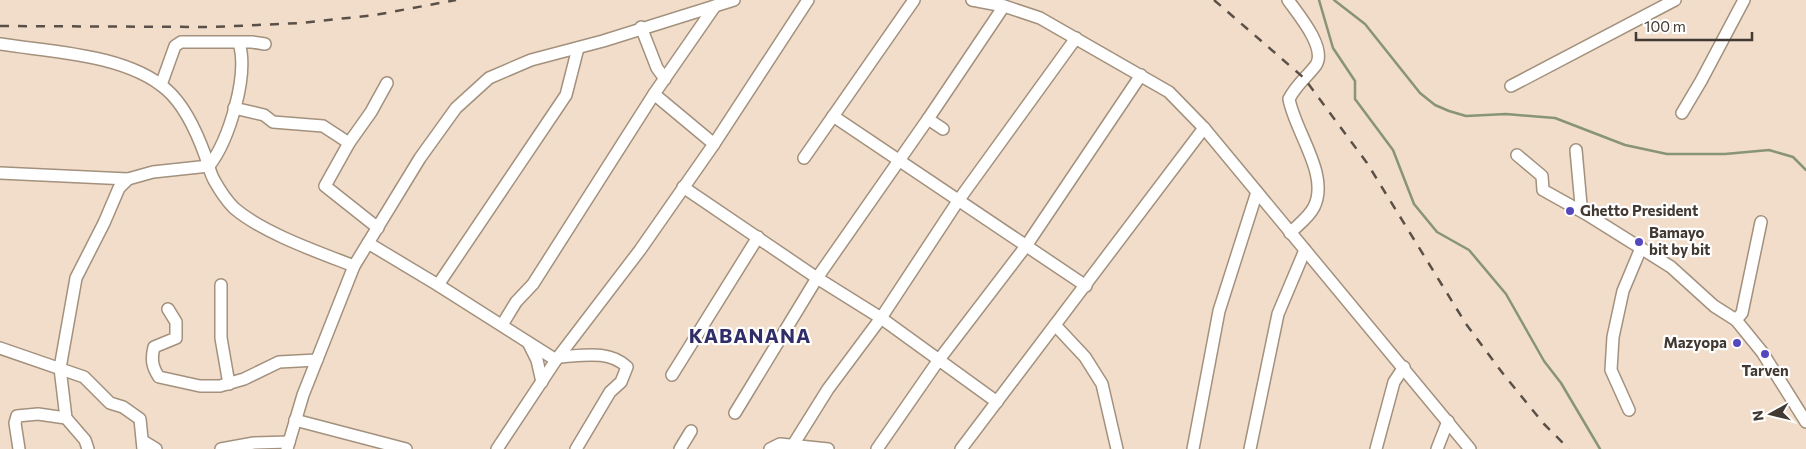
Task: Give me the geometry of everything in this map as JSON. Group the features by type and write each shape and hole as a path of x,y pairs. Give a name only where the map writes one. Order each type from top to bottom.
{"street":[{"path":"220,449 254,444 288,445 295,420 354,266 446,121 475,90 489,78 531,60 578,48 734,0"},
{"path":"497,449 557,359 640,250 714,144 808,0"},
{"path":"804,158 914,0"},
{"path":"972,0 1004,6 1040,18 1169,92 1204,128 1470,449"},
{"path":"1288,0 1318,47 1317,64 1289,99 1293,115 1318,176 1318,190 1314,206 1290,233"},
{"path":"1512,86 1675,0"},
{"path":"1682,113 1714,58 1744,0"},
{"path":"502,325 516,302 533,284 654,94 715,6"},
{"path":"734,413 817,278 1004,6"},
{"path":"641,28 657,68 665,79"},
{"path":"793,445 828,389 881,318 958,201 1076,38"},
{"path":"161,86 175,46 181,42 252,42 265,44"},
{"path":"0,173 128,179 153,172 209,166 219,153 234,108 244,64 239,43"},
{"path":"0,44 98,60 126,67 161,86 180,104 200,143 214,179 234,207 273,232 354,266"},
{"path":"438,285 566,95 578,48"},
{"path":"878,449 938,361 1026,246 1142,75"},
{"path":"378,228 325,186 349,143 371,112 387,83"},
{"path":"654,94 714,144"},
{"path":"234,108 264,115 273,122 323,126 349,143"},
{"path":"833,116 1086,286"},
{"path":"928,119 943,129"},
{"path":"961,449 1204,128"},
{"path":"1576,150 1581,205 1588,215"},
{"path":"1517,155 1542,176 1543,190 1588,215 1671,267 1714,306 1736,320 1762,352 1806,422"},
{"path":"88,449 85,440 66,418 60,368 76,278 104,223 119,188 128,179"},
{"path":"683,187 817,278 881,318 997,402"},
{"path":"1193,449 1219,311 1257,192"},
{"path":"1736,320 1742,313 1761,222"},
{"path":"672,375 758,237"},
{"path":"368,243 502,325 529,344 557,359 609,355 620,360 627,367 621,382 610,392 576,449"},
{"path":"1629,410 1611,370 1613,337 1623,291 1641,248"},
{"path":"1250,449 1278,314 1305,250"},
{"path":"221,285 221,338 229,384"},
{"path":"168,309 176,322 176,338 154,347 152,361 159,377 212,387 229,384 279,362 318,360"},
{"path":"1056,325 1086,357 1102,384 1117,449"},
{"path":"529,344 537,360 542,382"},
{"path":"0,348 84,377 110,403 123,407 138,416 143,445 156,449"},
{"path":"1376,449 1394,382 1404,368"},
{"path":"19,449 15,423 16,416 38,414 66,418"},
{"path":"295,420 406,449"},
{"path":"1437,449 1448,421"},
{"path":"680,449 691,431"},
{"path":"770,449 780,444 828,449"}],"waterway":[{"path":"1319,0 1333,48 1355,81 1355,99 1393,150 1414,204 1437,232 1469,250 1506,294 1544,361 1561,383 1600,449"},
{"path":"1334,0 1365,24 1420,93 1435,105 1449,111 1466,116 1506,114 1555,118 1625,145 1667,154 1725,154 1769,150 1793,157 1806,170"}],"railway":[{"path":"0,26 213,27 301,23 375,15 456,0"},
{"path":"1214,0 1304,78 1367,163 1466,324 1544,424 1569,449"}],"place":[{"name":"Ghetto President","path":"1570,211"},
{"name":"Bamayo bit by bit","path":"1639,242"},
{"name":"Mazyopa","path":"1737,343"},
{"name":"Tarven","path":"1765,354"}],"district":[{"name":"KABANANA","path":"750,336"}]}
